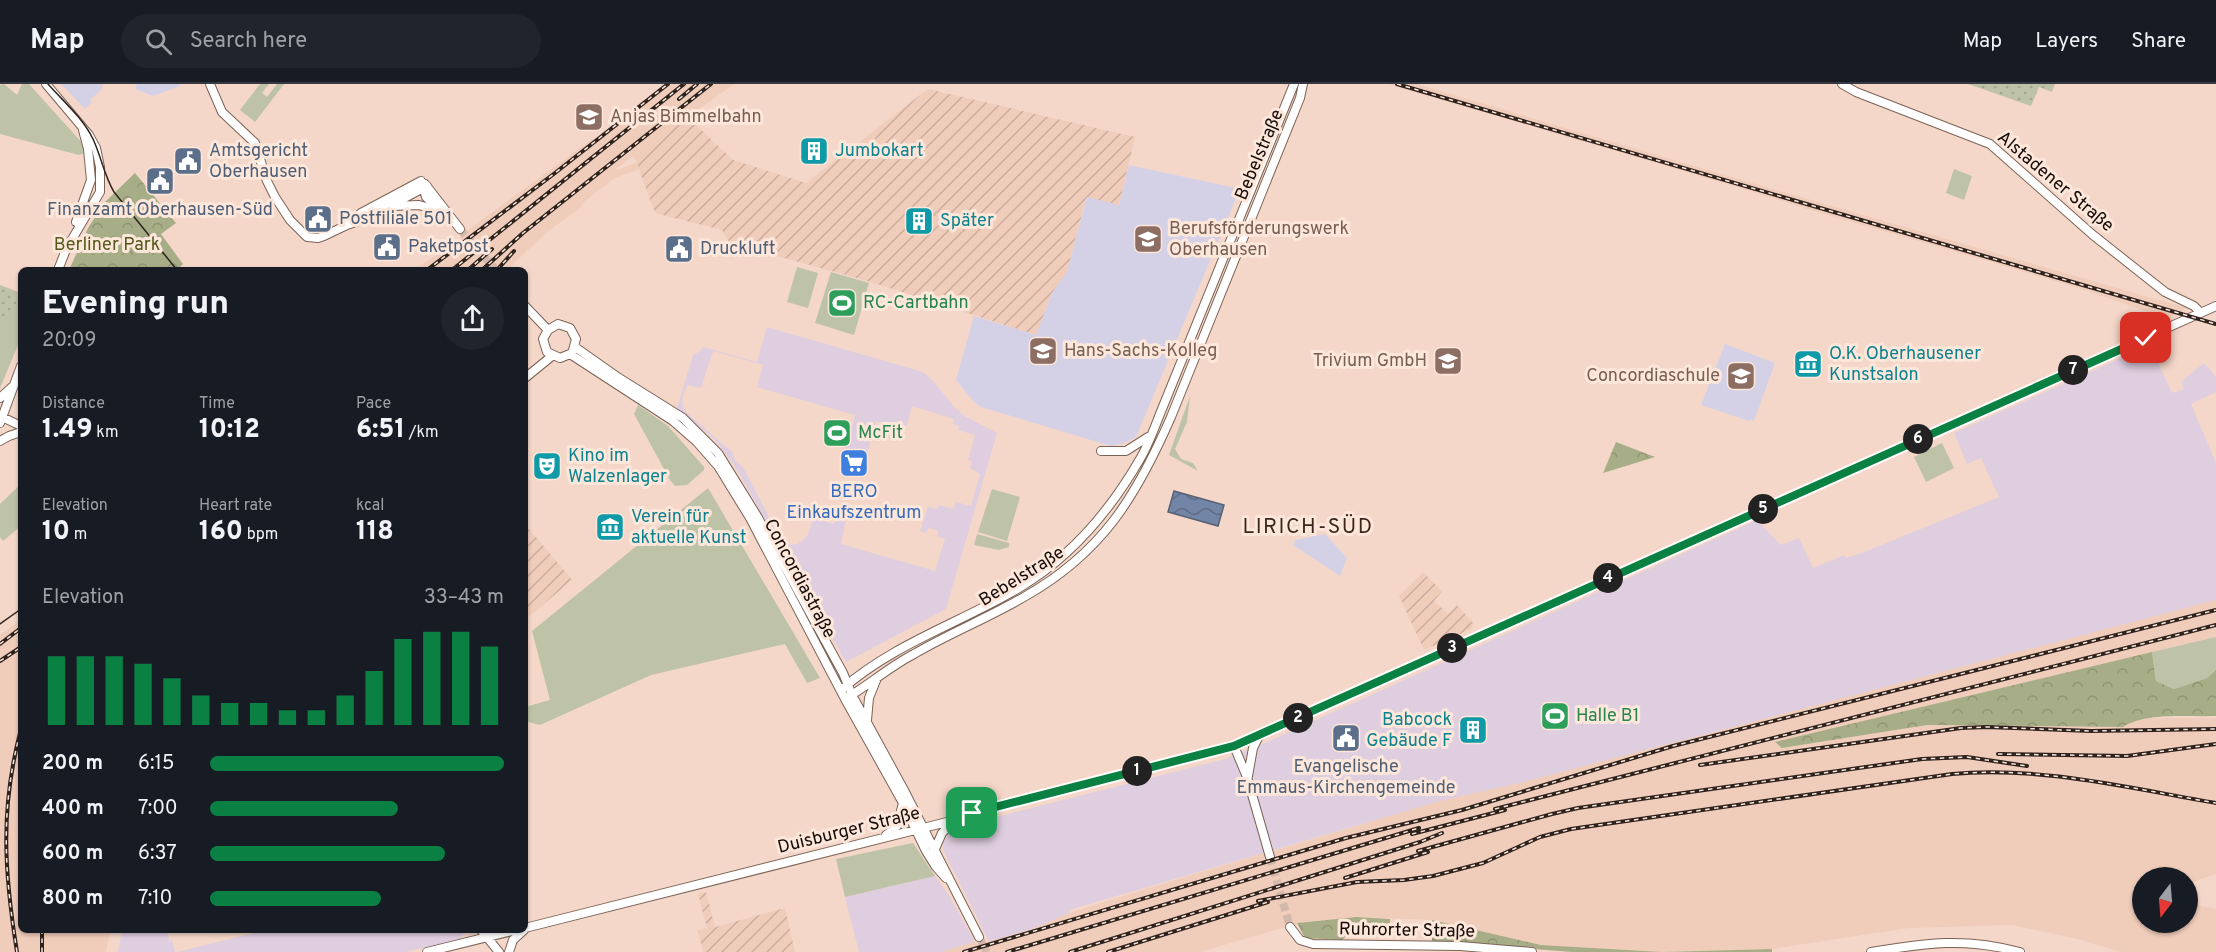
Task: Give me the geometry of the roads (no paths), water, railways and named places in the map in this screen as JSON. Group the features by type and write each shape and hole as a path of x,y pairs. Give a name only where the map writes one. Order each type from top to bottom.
{"main road":[{"path":"46,84 93,141 101,172 100,192 68,246"},
{"path":"210,84 222,112 252,139 258,148 267,181 283,210 301,233 307,237 318,238 367,218 424,185"},
{"name":"Bebelstraße","path":"848,683 913,640 1018,589 1068,551 1095,524 1139,461 1294,84"},
{"name":"Bebelstraße","path":"849,697 905,659 1045,585 1076,562 1112,524 1150,465 1300,98 1302,84"},
{"name":"Alstadener Straße","path":"1842,84 1856,92 1990,144 2097,238 2165,292 2194,306 2201,313"},
{"path":"59,267 91,186 91,168 86,139 78,120"},
{"path":"347,225 361,213 424,185"},
{"path":"424,185 426,197 452,220"},
{"path":"424,185 460,229"},
{"path":"388,206 419,205 440,211"},
{"path":"1207,299 1216,303"},
{"name":"Duisburger Straße","path":"528,927 955,820 972,813 1234,746 2216,306"},
{"path":"528,309 548,330 543,342 546,350 552,356 560,358 572,351"},
{"name":"Concordiastraße","path":"548,330 555,325 567,326 575,335 572,351"},
{"name":"Concordiastraße","path":"572,351 683,418 724,460 848,683 849,697 903,803 920,828"},
{"name":"Concordiastraße","path":"572,351 682,428 711,458 729,482 841,690 867,720 920,828"},
{"path":"528,376 552,356"},
{"path":"18,374 1,419 18,425"},
{"path":"0,398 13,386"},
{"path":"0,441 18,433"},
{"path":"1101,451 1126,451 1150,436"},
{"path":"952,633 957,619"},
{"path":"867,720 870,694 878,676"},
{"path":"841,690 848,683"},
{"path":"1247,777 1253,748 1260,734"},
{"path":"1234,746 1247,777 1270,857"},
{"path":"885,836 897,826 903,803"},
{"path":"935,849 942,833 955,820"},
{"path":"920,828 935,849 980,937"},
{"path":"920,828 934,864 951,884"},
{"name":"Ruhrorter Straße","path":"1290,927 1300,940 1313,944 1460,946 1532,952"},
{"path":"484,933 499,952"},
{"path":"427,952 504,933"},
{"path":"509,952 513,940 521,933"},
{"path":"1870,952 1948,942 1987,944 2020,952"}],"water":[{"path":"1174,491 1224,505 1218,526 1168,512"}],"tunnel":[{"path":"460,229 493,267"},
{"path":"1270,857 1290,927"},
{"path":"979,937 987,952"}],"tram line":[{"path":"48,84 89,131 114,192 175,267"},
{"path":"0,624 18,611"}],"railway":[{"path":"431,267 668,84"},
{"path":"456,267 684,84"},
{"path":"679,99 697,84"},
{"path":"485,267 523,233 711,84"},
{"path":"1397,84 2216,324"},
{"path":"471,267 492,249"},
{"path":"500,267 514,251"},
{"path":"964,952 1346,838 1462,810 1673,746 2216,610"},
{"path":"1495,809 2216,625"},
{"path":"0,644 18,630"},
{"path":"0,661 18,649"},
{"path":"1700,765 1961,728 2091,731 2216,729"},
{"path":"17,952 9,894 6,840 10,786 18,741"},
{"path":"1998,754 2127,756 2216,744"},
{"path":"1418,851 1578,808 1922,759 1967,757 2027,766"},
{"path":"1258,901 1357,882 1433,876 1483,863 1540,837 1571,829 1952,774 1985,772 2051,776 2216,803"},
{"path":"1412,834 1505,810"},
{"path":"1007,952 1419,828"},
{"path":"1070,952 1420,842 1442,833"},
{"path":"1345,878 1428,852"},
{"path":"1108,952 1268,902"},
{"path":"42,933 42,952"}],"place":[{"name":"Anjas Bimmelbahn","path":"589,117"},
{"name":"Jumbokart","path":"814,151"},
{"name":"Amtsgericht Oberhausen","path":"188,161"},
{"name":"Finanzamt Oberhausen-Süd","path":"160,181"},
{"name":"Postfiliale 501","path":"318,219"},
{"name":"Später","path":"919,221"},
{"name":"Berufsförderungswerk Oberhausen","path":"1148,239"},
{"name":"Paketpost","path":"387,247"},
{"name":"Druckluft","path":"679,249"},
{"name":"RC-Cartbahn","path":"842,303"},
{"name":"Hans-Sachs-Kolleg","path":"1043,351"},
{"name":"Trivium GmbH","path":"1448,361"},
{"name":"O.K. Oberhausener Kunstsalon","path":"1808,364"},
{"name":"Concordiaschule","path":"1741,376"},
{"name":"McFit","path":"837,433"},
{"name":"BERO Einkaufszentrum","path":"854,463"},
{"name":"Kino im Walzenlager","path":"547,466"},
{"name":"Verein für aktuelle Kunst","path":"610,527"},
{"name":"Halle B1","path":"1555,716"},
{"name":"Babcock Gebäude F","path":"1473,730"},
{"name":"Evangelische Emmaus-Kirchengemeinde","path":"1346,738"}],"district":[{"name":"LIRICH-SÜD","path":"1308,527"}],"park label":[{"name":"Berliner Park","path":"107,245"}]}
